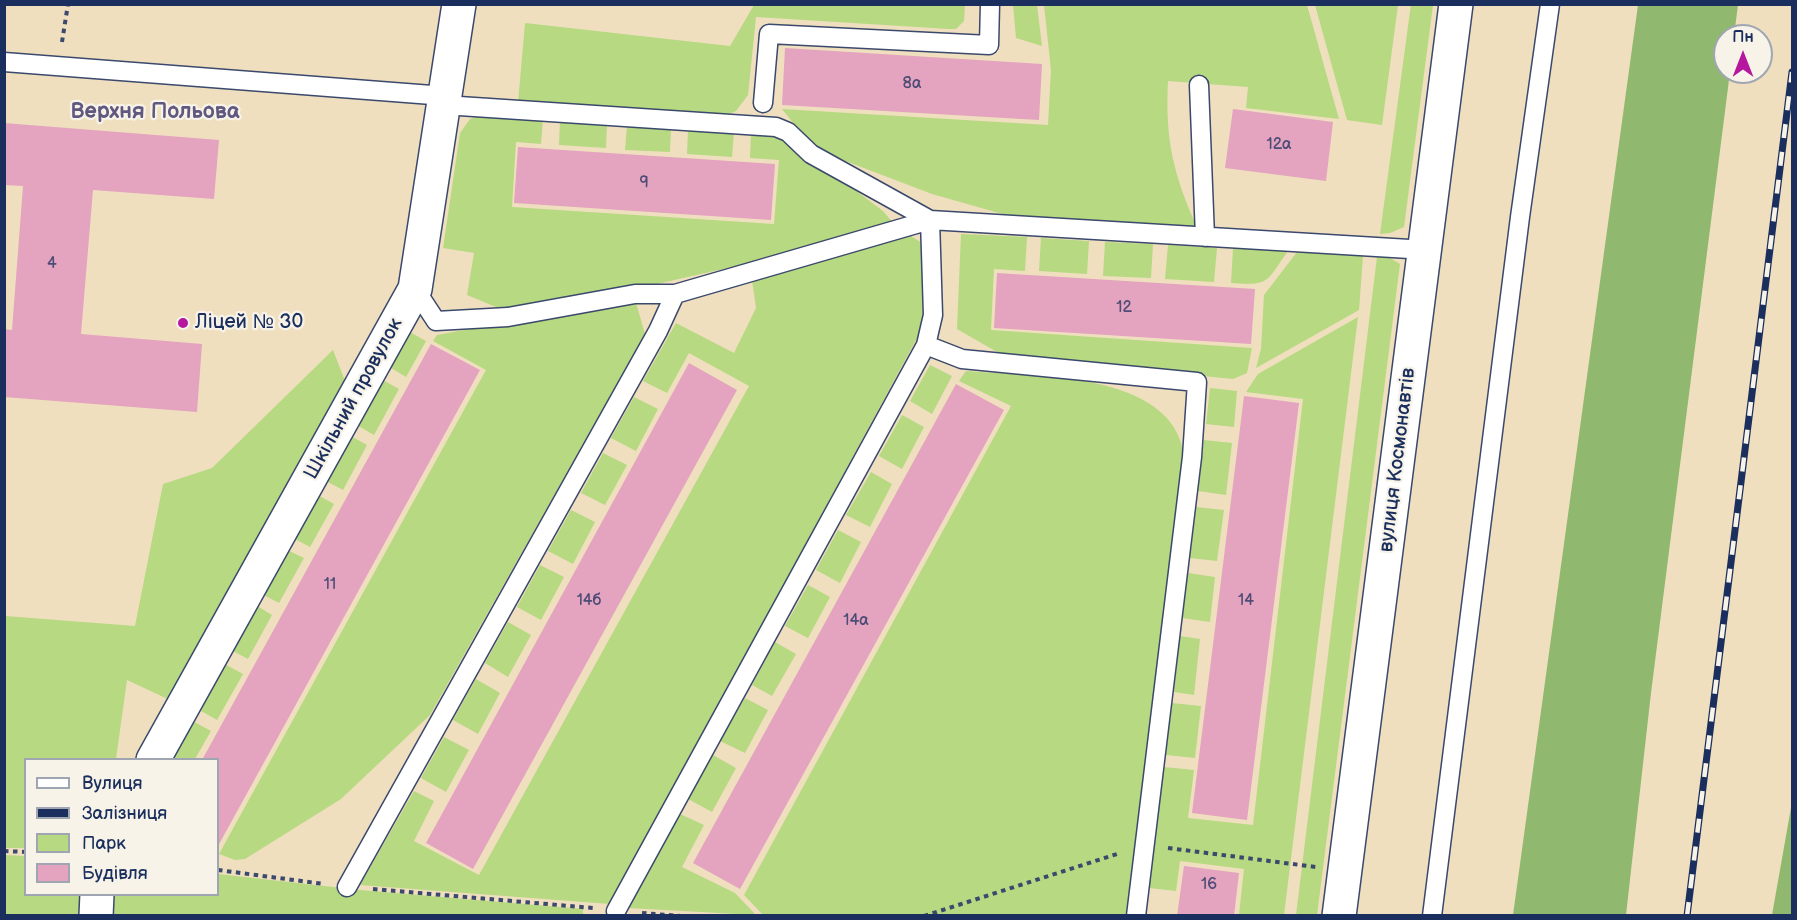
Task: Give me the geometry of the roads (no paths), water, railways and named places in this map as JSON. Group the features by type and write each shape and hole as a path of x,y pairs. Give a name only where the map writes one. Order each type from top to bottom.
{"street":[{"name":"Шкільний провулок","path":"154,758 415,290 459,4"},
{"name":"вулиця Космонавтів","path":"1340,915 1456,4"},
{"path":"96,915 97,896"}],"lane":[{"path":"763,103 769,34 989,45 990,4"},
{"path":"1432,915 1520,217 1550,4"},
{"path":"4,62 445,101 776,127 788,132 811,154 930,220"},
{"path":"1198,85 1205,237"},
{"path":"616,911 926,345 933,315 930,220"},
{"path":"415,290 436,321 508,317 635,294 675,294 930,220 1425,250"},
{"path":"347,887 658,331 675,294"},
{"path":"926,345 962,359 1197,382 1192,457 1136,915"}],"railway":[{"path":"1687,916 1792,72"}],"place":[{"name":"Ліцей № 30","path":"183,323"}],"district":[{"name":"Верхня Польова","path":"155,112"}]}
